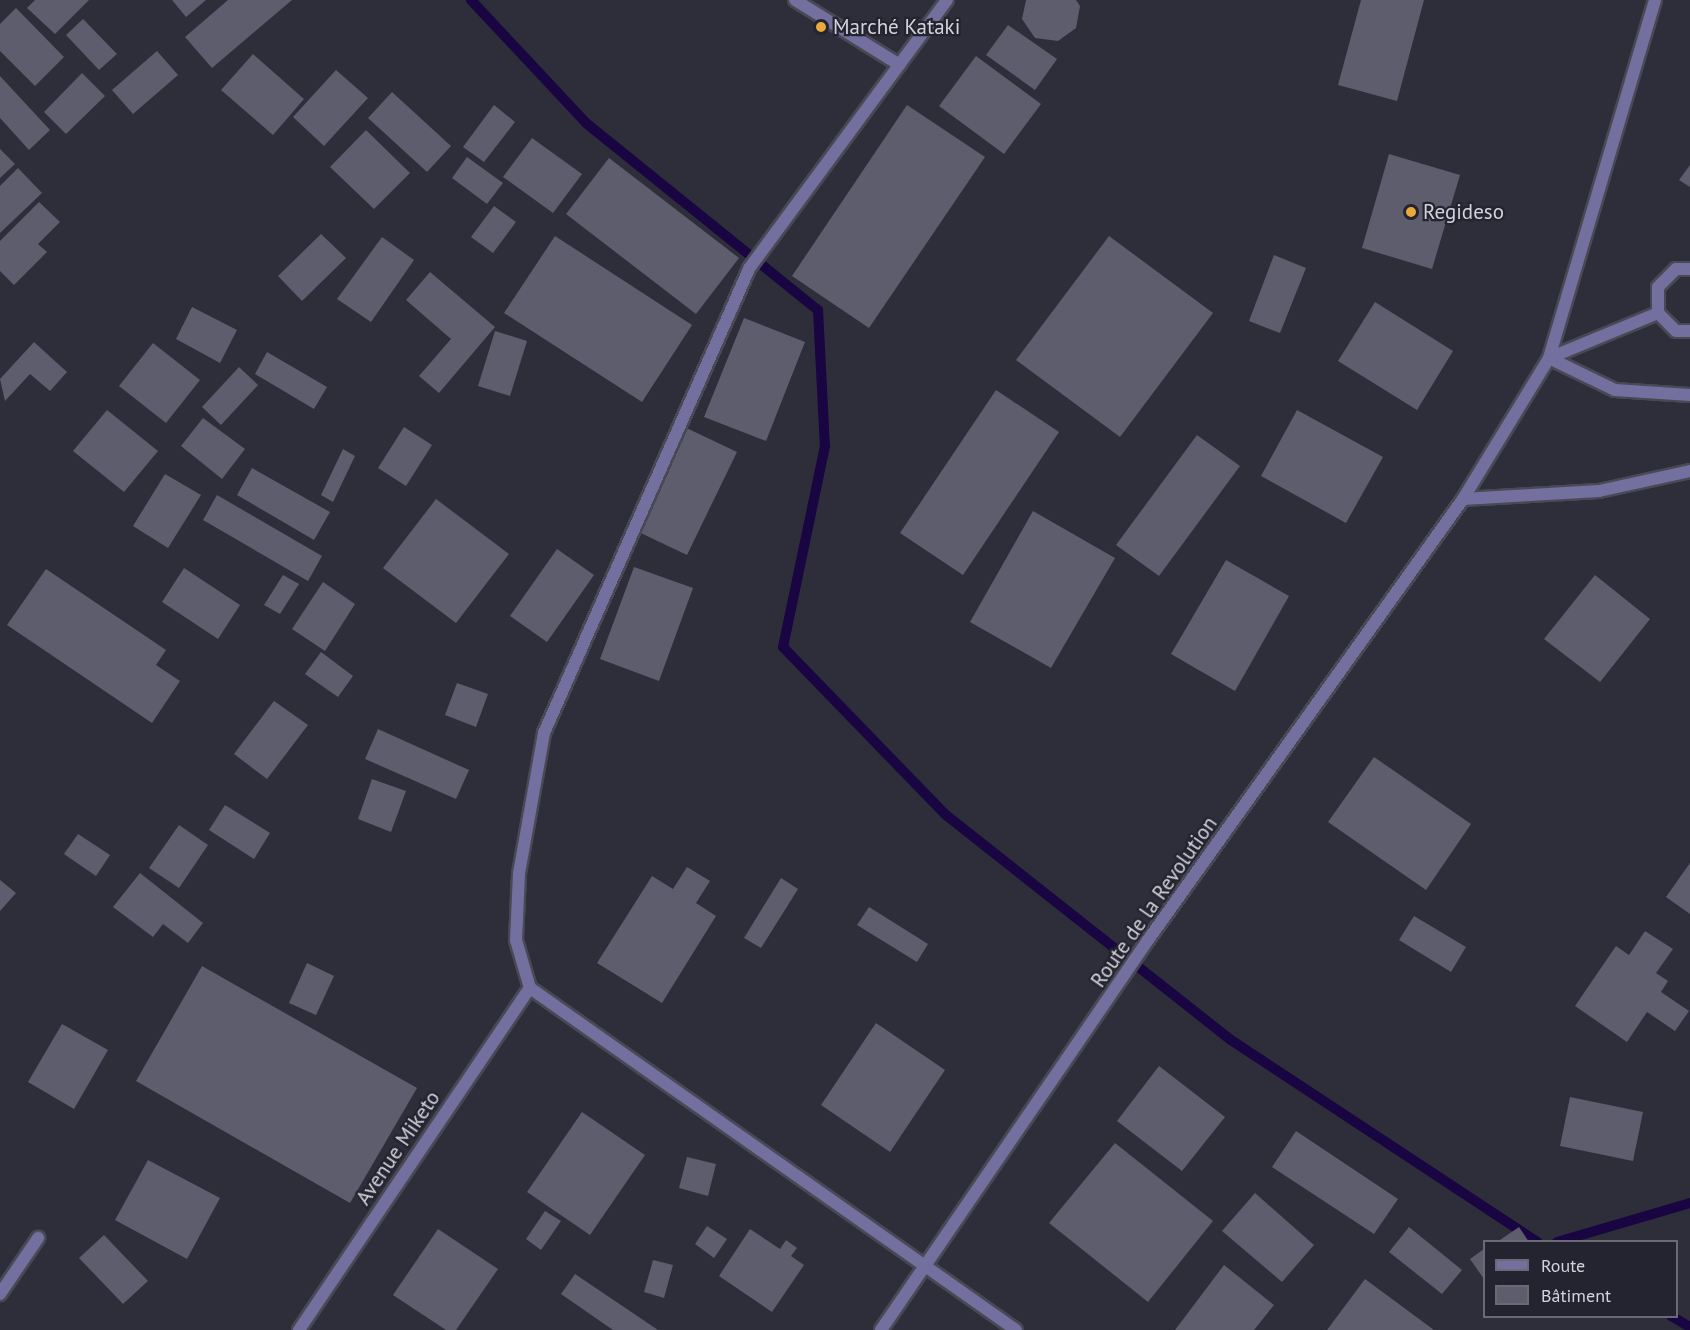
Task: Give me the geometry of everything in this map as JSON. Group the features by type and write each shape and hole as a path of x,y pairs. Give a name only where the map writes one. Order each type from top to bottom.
{"street":[{"path":"795,0 900,64"},
{"path":"947,0 749,269 544,733 519,874 516,940 530,988 929,1263 1016,1330"},
{"name":"Route de la Revolution","path":"881,1330 1148,940 1463,499 1549,358 1655,0"},
{"path":"1690,269 1676,268 1658,287 1658,313 1677,331 1690,332"},
{"path":"1549,358 1658,313"},
{"path":"1549,358 1616,390 1690,395"},
{"path":"1463,499 1599,490 1690,471"},
{"name":"Avenue Miketo","path":"299,1330 530,988"},
{"path":"0,1294 38,1238"}],"building":[{"path":"35,0 89,0 55,34 27,8"},
{"path":"172,0 206,0 186,17"},
{"path":"228,0 292,0 212,68 185,37"},
{"path":"1026,0 1076,0 1080,6 1076,28 1058,41 1035,38 1022,19"},
{"path":"1361,0 1424,0 1397,101 1338,85"},
{"path":"16,8 64,57 35,86 0,51 0,24"},
{"path":"83,19 117,54 99,70 66,35"},
{"path":"1008,25 1057,59 1035,90 986,55"},
{"path":"157,51 178,75 133,114 112,90"},
{"path":"253,54 304,99 273,135 221,90"},
{"path":"976,56 1041,104 1004,154 939,106"},
{"path":"336,70 368,98 324,146 293,117"},
{"path":"82,73 105,96 66,134 44,112"},
{"path":"0,76 50,130 29,150 0,118"},
{"path":"392,92 451,146 427,172 368,118"},
{"path":"494,105 515,122 484,162 463,147"},
{"path":"907,105 985,157 869,328 792,276"},
{"path":"366,130 410,173 374,209 330,167"},
{"path":"532,138 582,174 553,213 503,177"},
{"path":"0,149 15,164 0,178"},
{"name":"Regideso","path":"1389,154 1460,175 1432,269 1362,248"},
{"path":"467,157 503,183 487,204 452,178"},
{"path":"609,158 739,258 696,314 566,214"},
{"path":"1690,165 1690,187 1679,180"},
{"path":"18,168 42,193 0,233 0,186"},
{"path":"39,202 60,222 38,244 47,252 14,285 0,271 0,241"},
{"path":"494,206 516,222 493,253 471,237"},
{"path":"321,234 346,258 302,301 278,276"},
{"path":"555,236 692,325 642,402 504,313"},
{"path":"1109,236 1213,313 1120,437 1016,360"},
{"path":"382,237 414,260 371,322 337,299"},
{"path":"1274,255 1306,268 1280,333 1249,321"},
{"path":"430,272 495,327 439,393 419,376 451,339 406,300"},
{"path":"1375,302 1453,351 1417,410 1338,361"},
{"path":"192,307 237,330 220,363 176,339"},
{"path":"744,318 805,342 766,441 704,417"},
{"path":"495,331 527,341 510,396 478,386"},
{"path":"34,342 67,372 50,391 30,374 5,401 0,379"},
{"path":"153,343 200,380 166,423 119,386"},
{"path":"267,352 327,387 314,409 255,374"},
{"path":"239,367 258,385 221,425 202,407"},
{"path":"996,390 1059,432 963,575 900,533"},
{"path":"107,410 158,451 124,492 73,451"},
{"path":"1297,410 1383,457 1346,523 1261,476"},
{"path":"203,418 245,449 222,479 181,446"},
{"path":"676,423 737,452 687,555 626,526"},
{"path":"404,427 432,445 406,486 378,468"},
{"path":"1197,435 1240,466 1159,576 1116,545"},
{"path":"343,449 355,456 333,502 321,495"},
{"path":"252,468 330,512 314,540 237,495"},
{"path":"165,474 201,495 168,548 133,526"},
{"path":"217,495 322,556 308,581 203,520"},
{"path":"436,499 509,554 456,623 383,568"},
{"path":"1033,511 1115,558 1051,668 970,622"},
{"path":"557,549 594,575 547,642 510,616"},
{"path":"1226,560 1289,596 1235,691 1171,654"},
{"path":"634,567 693,588 659,681 600,659"},
{"path":"184,568 240,605 218,639 162,602"},
{"path":"46,569 166,650 156,665 180,681 152,723 7,625"},
{"path":"283,575 299,584 280,614 264,605"},
{"path":"1595,575 1650,619 1600,682 1544,639"},
{"path":"323,582 355,604 325,651 292,629"},
{"path":"321,652 353,676 338,697 305,674"},
{"path":"457,683 488,694 476,727 445,715"},
{"path":"274,701 308,725 267,779 234,754"},
{"path":"378,729 469,770 456,799 365,759"},
{"path":"1374,757 1471,824 1426,890 1328,822"},
{"path":"372,779 406,791 391,832 358,819"},
{"path":"225,805 270,833 254,859 209,830"},
{"path":"179,825 208,845 179,888 149,868"},
{"path":"78,834 110,855 96,876 64,854"},
{"path":"1690,863 1690,914 1666,897"},
{"path":"687,867 710,881 696,903 716,916 662,1003 597,963 652,876 673,889"},
{"path":"140,873 203,923 188,943 163,924 153,937 113,907"},
{"path":"781,878 798,889 761,948 744,938"},
{"path":"0,880 16,893 0,911"},
{"path":"869,907 928,944 917,962 857,925"},
{"path":"1414,916 1466,947 1451,972 1399,940"},
{"path":"1645,931 1673,949 1656,973 1668,981 1661,992 1689,1011 1675,1031 1647,1012 1627,1042 1575,1006 1616,946 1629,955"},
{"path":"307,963 334,976 316,1015 289,1003"},
{"path":"202,966 417,1088 350,1203 136,1081"},
{"path":"876,1023 945,1070 890,1152 821,1105"},
{"path":"62,1024 108,1050 74,1109 28,1082"},
{"path":"1159,1066 1225,1117 1182,1171 1117,1121"},
{"path":"1570,1097 1643,1112 1633,1161 1560,1146"},
{"path":"582,1112 645,1155 590,1235 527,1192"},
{"path":"1296,1131 1398,1199 1374,1234 1272,1167"},
{"path":"1115,1143 1213,1221 1148,1302 1049,1223"},
{"path":"687,1157 716,1164 708,1196 679,1188"},
{"path":"148,1160 220,1198 187,1259 115,1220"},
{"path":"1255,1193 1314,1245 1282,1282 1222,1231"},
{"path":"545,1211 561,1221 541,1250 526,1239"},
{"path":"707,1226 727,1239 714,1258 695,1244"},
{"path":"1409,1227 1462,1270 1442,1294 1389,1252"},
{"path":"1519,1227 1528,1240 1500,1240"},
{"path":"438,1229 498,1269 456,1330 446,1330 393,1295"},
{"path":"750,1229 780,1249 786,1240 797,1248 791,1256 804,1265 772,1312 719,1276"},
{"path":"104,1235 148,1281 123,1304 79,1258"},
{"path":"1483,1250 1483,1278 1470,1259"},
{"path":"653,1260 673,1265 664,1298 644,1292"},
{"path":"1224,1265 1274,1305 1254,1330 1175,1330"},
{"path":"575,1274 658,1330 613,1330 561,1294"},
{"path":"1365,1279 1434,1330 1327,1330"}],"waterway":[{"path":"471,0 586,123 818,310 825,446 783,647 946,815 1231,1040 1534,1240"},
{"path":"1564,1240 1690,1203"},
{"path":"1674,1318 1690,1327"}],"place":[{"name":"Marché Kataki","path":"821,27"},
{"name":"Regideso","path":"1411,212"}]}
